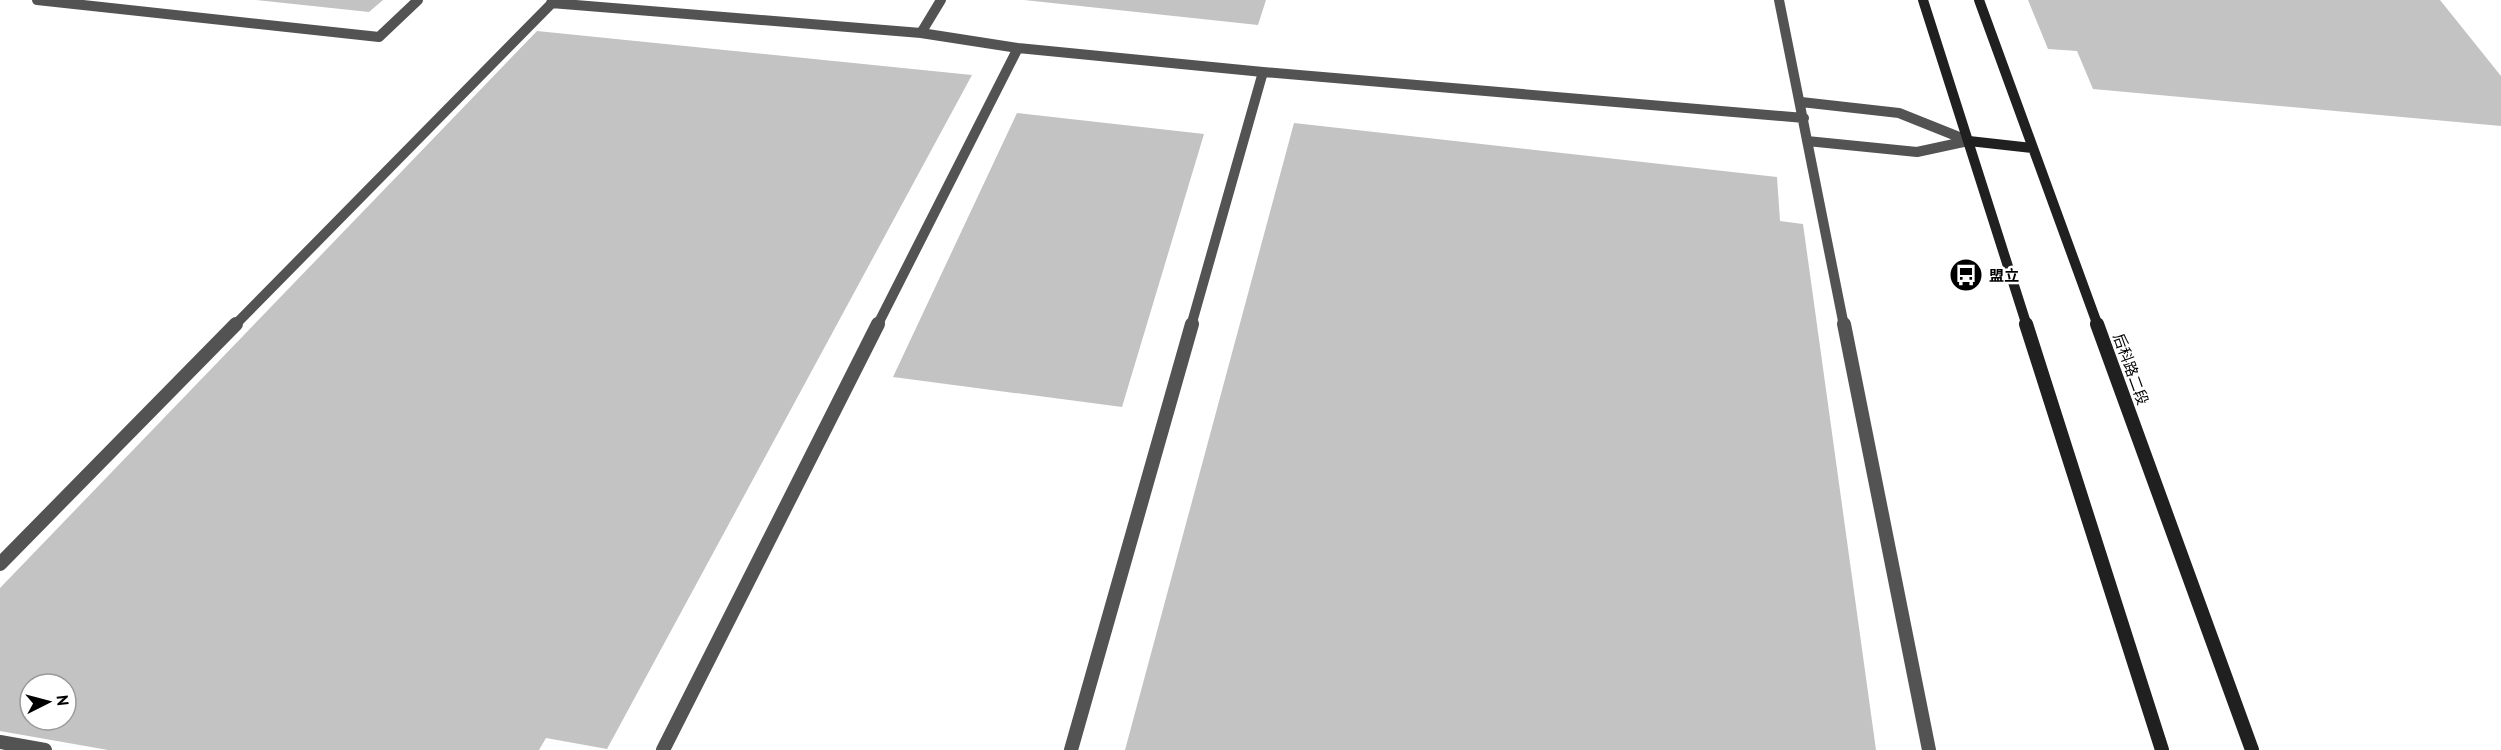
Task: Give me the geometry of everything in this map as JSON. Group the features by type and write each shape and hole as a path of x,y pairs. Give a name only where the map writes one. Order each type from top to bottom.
{"street":[{"path":"1923,0 2162,750"},
{"name":"后科路二段","path":"1979,0 2252,750"},
{"path":"1969,141 2032,148"}],"lane":[{"path":"37,0 379,37 418,0"},
{"path":"921,33 941,0"},
{"path":"1779,0 1929,750"},
{"path":"0,564 553,2 921,33 1018,48 1263,72 1804,118"},
{"path":"663,750 1018,48"},
{"path":"1071,750 1263,72"},
{"path":"1801,102 1899,113 1969,141"},
{"path":"1807,141 1917,152 1969,141"},
{"path":"0,742 45,750"}],"building":[{"path":"256,0 383,0 369,12"},
{"path":"1024,0 1266,0 1258,25"},
{"path":"2028,0 2440,0 2501,76 2501,126 2093,89 2077,51 2048,49"},
{"path":"537,31 972,75 607,749 546,738 539,750 108,750 0,731 0,588"},
{"path":"1017,113 1204,134 1122,407 893,377"},
{"path":"1294,123 1777,177 1780,221 1803,224 1876,750 1125,750"}],"place":[{"name":"盟立","path":"1966,275"}]}
